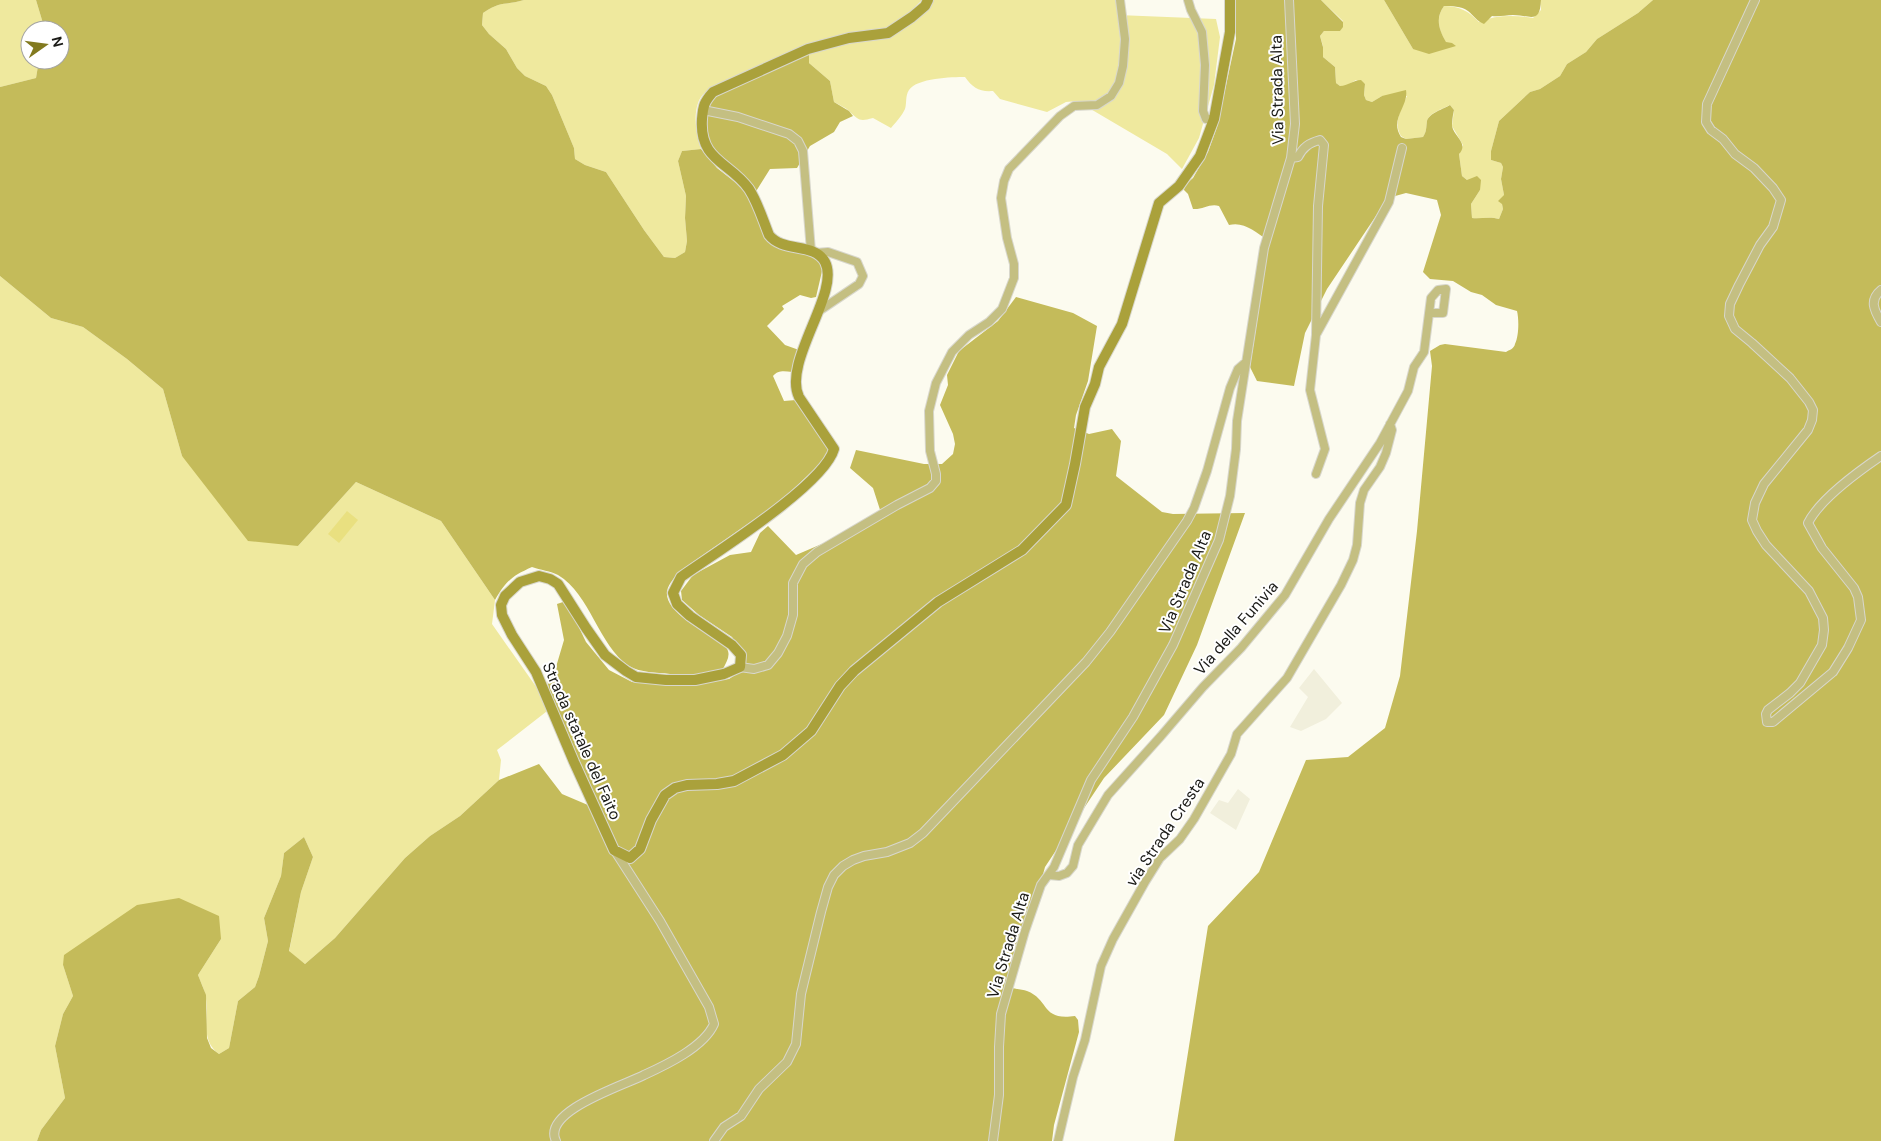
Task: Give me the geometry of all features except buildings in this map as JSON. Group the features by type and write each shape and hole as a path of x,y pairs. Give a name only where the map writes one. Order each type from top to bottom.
{"street":[{"path":"818,311 859,284 863,276 857,262 828,252 814,252 781,245 773,241 748,189 738,178 719,163 706,146 702,135 702,110 705,100 713,92 808,49 849,38 888,33 912,17 925,6 928,0"},
{"path":"702,110 738,116 789,134 798,142 803,151 814,252 824,261 827,275 818,311 798,367 796,390 834,449 831,459 795,496 681,577 673,593 677,604 683,610 732,645 741,655 740,667 754,669 768,665 778,653 787,636 794,615 793,583 803,564 817,552 930,488 936,481 930,451 929,411 936,383 952,352 969,335 989,322 1002,309 1014,278 1014,264 1007,238 1001,198 1004,181 1009,169 1060,116 1074,106 1097,105 1111,96 1119,83 1126,39 1120,0"},
{"path":"1188,0 1202,32 1205,65 1203,111 1206,119 1214,119"},
{"path":"614,850 630,858 635,855 640,849 651,820 665,795 675,788 687,785 717,784 734,780 782,755 811,731 840,686 854,671 938,602 1022,550 1066,505 1085,407 1095,384 1099,367 1122,324 1159,203 1179,186 1200,156 1214,119 1230,32 1230,0"},
{"name":"Via Strada Alta","path":"993,1141 999,1095 998,1047 1004,1001 1040,889 1065,842 1091,780 1133,717 1173,645 1219,540 1230,496 1236,449 1237,421 1264,248 1291,158 1295,124 1289,0"},
{"path":"1755,0 1707,104 1706,122 1711,130 1723,139 1735,154 1754,168 1773,188 1781,200 1773,227 1760,245 1730,304 1729,316 1735,329 1790,378 1813,410 1808,430 1764,484 1755,503 1752,520 1766,545 1809,591 1823,618 1824,630 1822,645 1804,678 1790,693 1768,710 1766,714 1767,722 1773,722 1833,672 1856,632 1861,620 1858,597 1854,588 1822,548 1808,523 1812,515 1832,495 1881,456"},
{"path":"1291,158 1298,157 1302,149 1311,142 1320,140 1324,145 1318,206 1316,334 1310,390 1325,449 1316,474"},
{"path":"1316,334 1389,202 1396,181 1402,148"},
{"path":"1881,290 1875,295 1873,303 1881,322"},
{"name":"Via della Funivia","path":"1049,875 1059,876 1067,873 1073,866 1078,845 1108,795 1203,687 1241,648 1285,595 1329,519 1380,443 1408,391 1414,367 1424,352 1429,313"},
{"path":"714,1141 724,1127 741,1116 759,1089 786,1062 796,1044 801,994 821,912 828,887 834,875 853,860 887,852 910,843 923,833 1086,662 1121,616 1194,508 1207,471 1230,388 1238,369 1246,362"},
{"name":"via Strada Cresta","path":"1058,1141 1073,1076 1085,1040 1101,966 1113,939 1160,858 1180,839 1194,819 1231,754 1237,734 1287,678 1341,585 1353,560 1357,545 1360,503 1364,490 1380,467 1386,453 1392,430 1390,424"},
{"name":"Strada statale del Faito","path":"614,850 536,672 512,635 502,615 501,605 505,596 520,582 539,576 550,579 558,584 605,655 636,677 696,680 724,674 740,667"},
{"path":"556,1141 554,1128 566,1114 591,1098 643,1076 670,1062 702,1040 714,1024 709,1007 660,921 614,850"}],"shaded area":[{"path":"0,0 36,0 42,20 20,20 20,70 37,70 36,78 0,87"},
{"path":"36,0 524,0 489,9 483,13 482,25 506,49 517,68 525,76 546,86 552,95 574,148 575,159 585,165 606,172 664,257 675,258 685,252 687,241 686,196 678,161 682,151 701,149 717,168 740,186 749,197 767,237 816,257 823,267 816,297 811,298 800,295 782,306 784,309 767,326 785,345 799,350 792,372 779,372 773,376 784,401 796,400 826,442 829,452 826,458 781,501 680,571 667,591 671,606 684,619 726,647 728,656 723,669 704,673 677,674 644,671 629,666 609,646 579,595 569,584 552,572 532,567 525,570 510,580 495,600 441,521 356,482 298,546 248,541 182,456 163,389 127,359 83,327 51,318 0,276 0,87 36,78 37,70 70,70 70,20 42,20"},
{"path":"524,0 922,0 909,13 886,28 848,33 806,44 710,88 701,97 696,109 696,130 701,149 682,151 678,161 686,196 687,241 685,252 675,258 664,257 606,172 585,165 575,159 574,148 552,95 546,86 525,76 517,68 506,49 482,25 483,13 489,9"},
{"path":"932,0 1116,0 1118,15 1216,19 1220,37 1214,85 1199,138 1182,169 1167,154 1077,101 1066,102 1047,112 1000,99 993,91 984,91 977,88 965,77 935,79 913,86 908,92 904,112 891,128 873,118 860,119 846,108 834,102 830,81 809,63 809,53 875,39"},
{"path":"1235,0 1321,0 1343,22 1343,27 1340,31 1324,31 1320,36 1323,57 1335,67 1336,83 1343,86 1361,80 1365,84 1364,95 1366,100 1372,102 1382,96 1406,90 1405,102 1397,124 1401,137 1406,139 1423,137 1428,118 1450,105 1454,110 1453,130 1462,143 1462,150 1459,154 1462,176 1467,180 1477,176 1481,180 1480,190 1471,204 1472,218 1499,219 1503,209 1502,204 1498,201 1504,195 1501,179 1503,167 1501,163 1491,160 1491,151 1499,121 1530,92 1540,89 1560,76 1567,64 1586,52 1597,39 1638,13 1653,0 1881,0 1881,1141 1174,1141 1208,926 1259,872 1306,760 1348,757 1385,728 1400,676 1417,531 1432,366 1430,351 1445,344 1506,352 1514,346 1518,328 1517,311 1496,305 1482,295 1471,292 1453,281 1430,279 1423,272 1441,215 1437,200 1406,193 1388,198 1327,289 1305,333 1294,386 1257,381 1250,367 1269,242 1245,226 1229,225 1219,206 1212,205 1193,209 1188,194 1184,190 1185,185 1193,178 1208,152 1217,127 1236,39"},
{"path":"1321,0 1384,0 1413,49 1446,43 1439,24 1441,11 1444,6 1463,10 1479,22 1505,16 1533,18 1541,10 1541,0 1653,0 1638,13 1597,39 1586,52 1567,64 1560,76 1540,89 1530,92 1499,121 1491,151 1491,160 1501,163 1503,167 1501,179 1504,195 1503,209 1499,219 1472,218 1471,204 1480,190 1462,176 1459,154 1463,145 1452,126 1454,110 1450,105 1428,118 1423,137 1406,139 1401,136 1398,121 1400,111 1407,96 1382,96 1372,102 1366,100 1364,95 1365,84 1356,80 1346,86 1340,86 1336,83 1335,67 1323,57 1323,46 1320,36 1324,31 1340,31 1343,21"},
{"path":"1384,0 1541,0 1539,13 1536,16 1492,16 1484,24 1465,9 1444,6 1439,20 1441,33 1446,42 1456,46 1429,54 1413,49"},
{"path":"809,53 809,63 830,81 834,102 849,111 853,116 840,122 834,132 810,146 797,168 770,169 755,193 729,168 714,150 709,140 707,129 709,105 716,96"},
{"path":"0,276 51,318 83,327 127,359 163,389 182,456 298,546 356,482 441,521 495,600 492,624 551,708 497,750 501,760 499,780 460,816 430,836 405,858 335,938 305,964 289,952 301,892 313,857 304,837 284,853 281,876 264,918 268,941 259,976 255,987 238,1001 229,1048 219,1054 213,1048 207,1034 206,1002 204,989 198,975 221,939 63,965 73,996 63,1014 55,1046 65,1098 41,1130 37,1141 0,1141"},
{"path":"1016,297 1073,313 1097,326 1088,381 1076,415 1074,428 1089,434 1112,429 1121,441 1116,476 1162,512 1173,514 1245,513 1197,645 1164,715 1104,778 1045,867 1012,988 1027,991 1034,995 1051,1013 1064,1017 1075,1016 1078,1020 1079,1032 1054,1125 1052,1141 37,1141 41,1130 65,1098 55,1046 63,1014 73,996 63,965 64,955 137,905 179,898 219,916 221,939 198,975 206,995 207,1038 211,1048 219,1054 229,1048 238,1001 255,987 259,976 268,941 264,918 281,876 284,853 304,837 313,857 301,892 289,951 305,964 335,938 405,858 430,836 460,816 499,780 539,764 562,794 602,811 551,697 547,680 548,674 556,667 564,640 557,604 563,602 573,615 586,642 609,670 632,682 690,685 729,679 738,673 738,646 732,637 699,615 682,600 681,591 693,575 730,555 751,552 760,533 768,526 796,555 882,516 873,488 850,468 856,450 924,464 942,464 953,454 955,444 953,434 940,405 948,385 947,375 959,351 998,321"},
{"path":"347,511 358,520 339,543 328,534"},
{"path":"1314,669 1342,703 1326,719 1301,731 1290,727 1308,697 1299,688"},
{"path":"1238,789 1250,799 1236,830 1210,813 1219,800 1228,803"}]}
